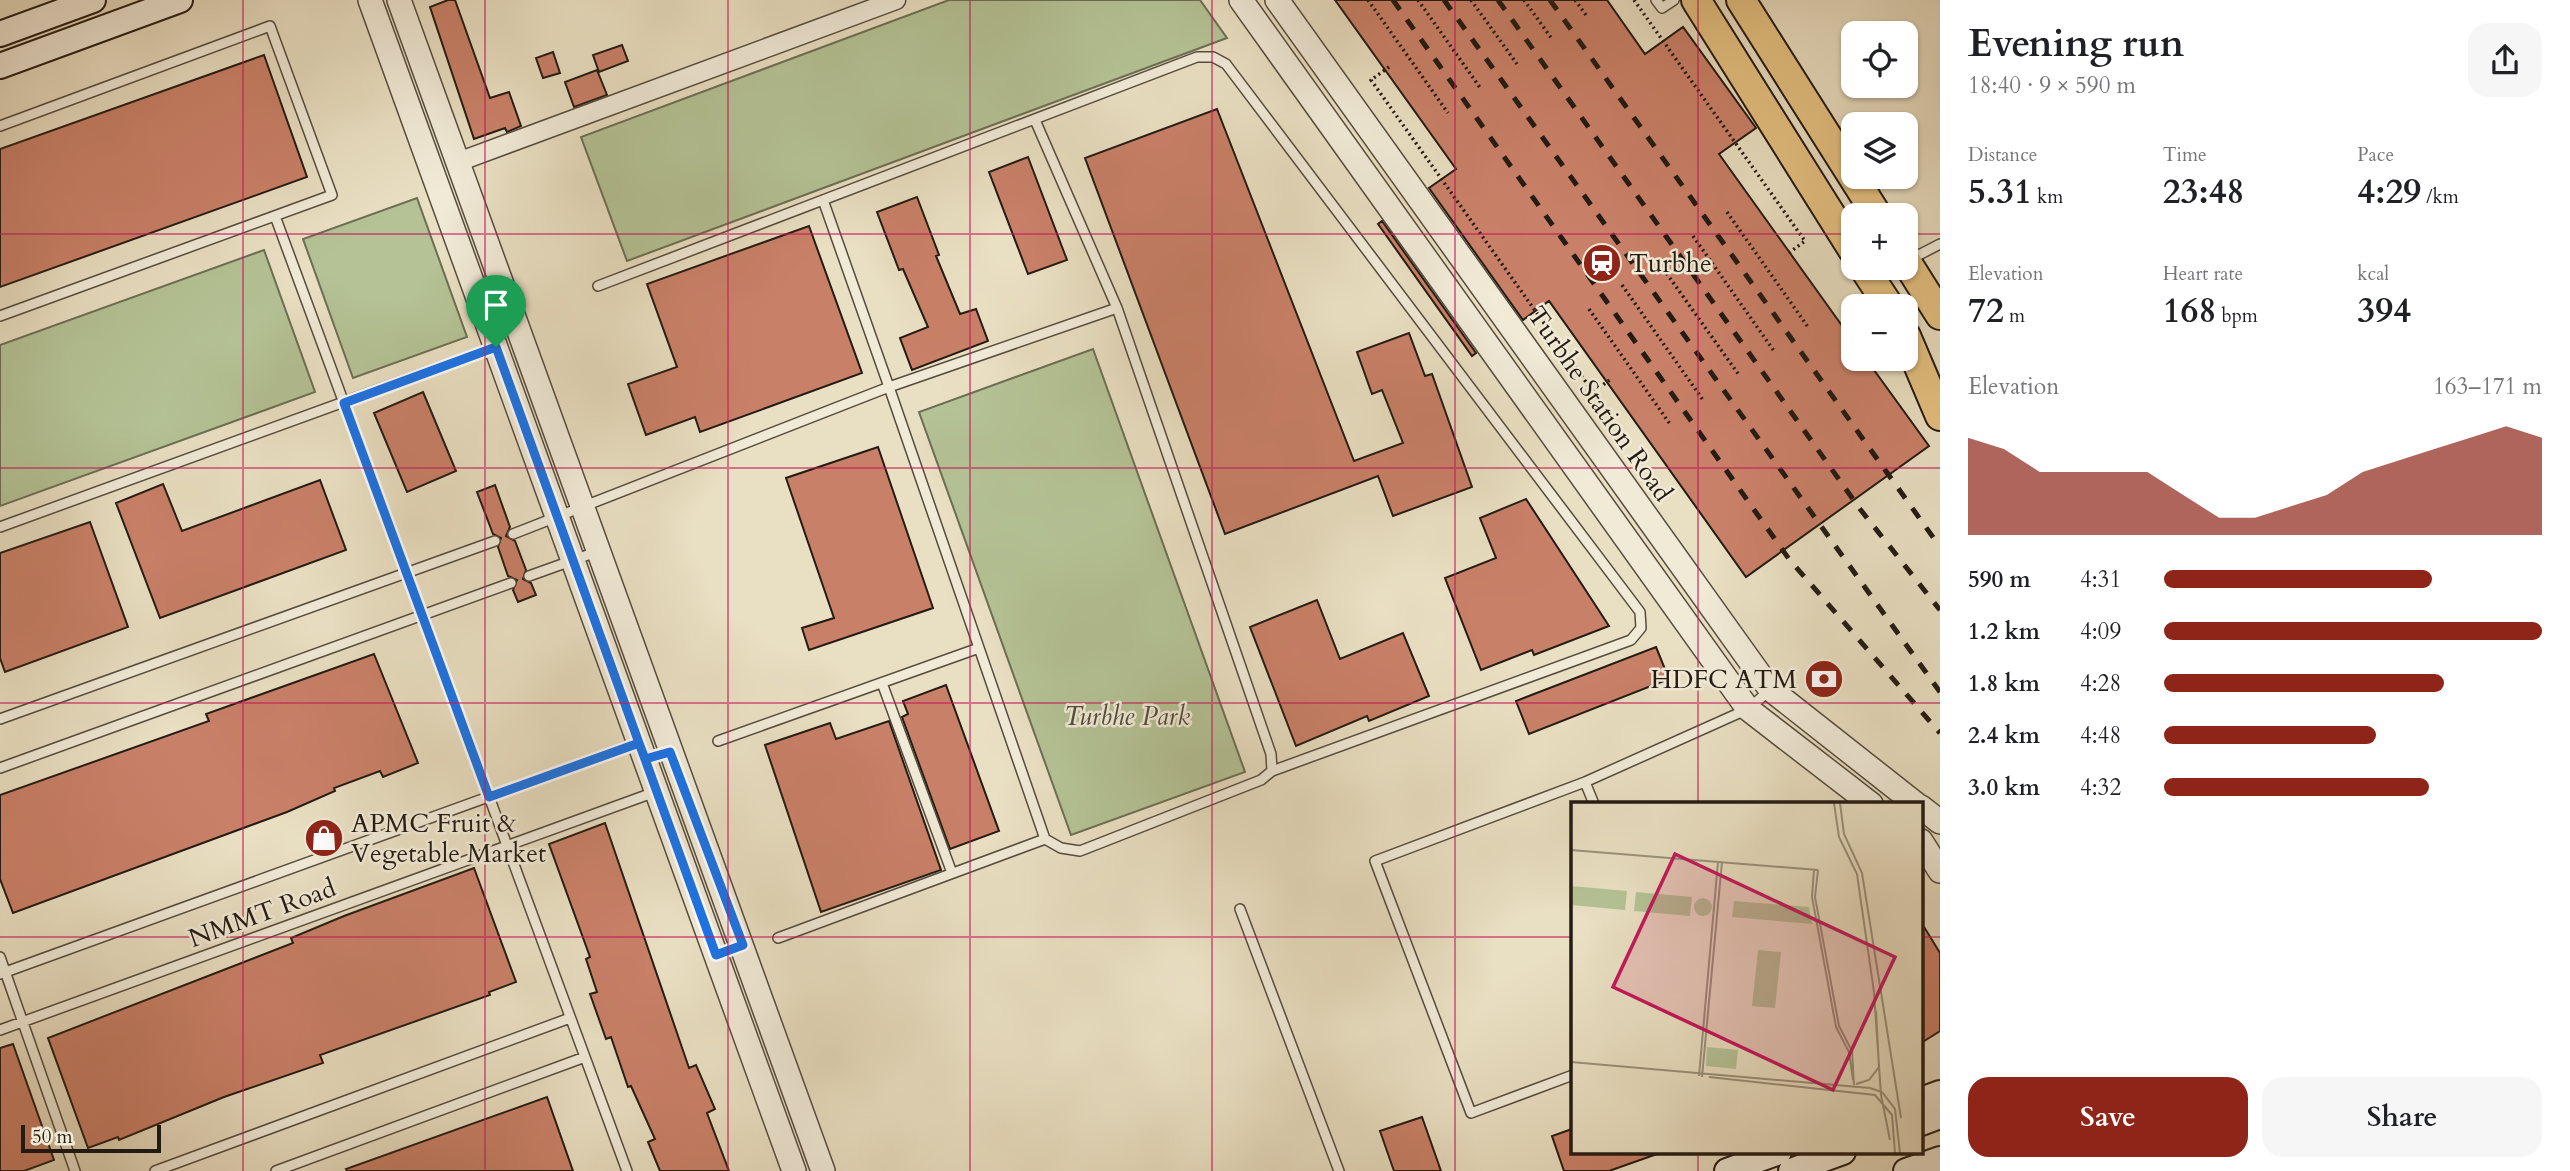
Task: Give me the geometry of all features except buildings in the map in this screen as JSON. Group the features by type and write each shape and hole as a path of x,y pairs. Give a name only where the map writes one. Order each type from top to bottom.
{"main road":[{"path":"0,66 180,0"},
{"path":"1696,0 1841,231"},
{"path":"1741,0 1869,203"},
{"path":"0,34 81,2"},
{"path":"1918,280 1940,315"},
{"path":"1918,353 1940,385"},
{"path":"1918,364 1940,416"},
{"path":"1923,1099 1940,1093"},
{"path":"1923,1122 1940,1116"},
{"path":"1727,1171 1774,1154"},
{"path":"1791,1171 1838,1154"},
{"path":"1906,1171 1940,1159"}],"street":[{"path":"370,0 657,791 729,950 823,1171"},
{"path":"399,0 670,752 794,1171"},
{"path":"458,162 895,0"},
{"path":"1275,0 1247,8 1748,709 1870,802"},
{"name":"Turbhe Station Road","path":"1275,0 1770,689 1915,802"},
{"path":"1434,270 1458,253"},
{"path":"1611,517 1634,500"},
{"path":"1923,809 1940,822"},
{"path":"1923,844 1940,871"}],"lane":[{"path":"1656,0 1662,8 1674,0"},
{"path":"0,126 270,26 332,195 0,316"},
{"path":"598,286 1197,57 1213,57 1226,64 1640,612 1641,628 1631,640 1272,771 1261,779 1080,851 1060,848 1045,839 823,200"},
{"path":"1035,120 1117,308 1271,754 1272,771"},
{"path":"275,216 626,1171"},
{"path":"1918,255 1940,244"},
{"path":"513,534 583,509 889,387 1117,308"},
{"path":"0,527 496,347"},
{"path":"0,719 495,541"},
{"path":"529,576 598,551"},
{"path":"0,768 511,583"},
{"path":"718,741 979,648"},
{"path":"882,683 952,873"},
{"path":"1571,1076 1471,1113 1375,861 1585,782 1748,709 1770,689"},
{"path":"3,973 489,797 642,751 670,752"},
{"path":"1585,782 1594,802"},
{"name":"NMMT Road","path":"0,1030 657,791"},
{"path":"778,938 1045,839"},
{"path":"1240,909 1339,1171"},
{"path":"0,957 3,973 75,1171"},
{"path":"155,1171 570,1018"},
{"path":"276,1171 585,1057"}],"path":[{"path":"1368,0 1448,113"},
{"path":"1418,0 1481,89"},
{"path":"1471,0 1517,64"},
{"path":"1524,0 1552,39"},
{"path":"1575,0 1586,15"},
{"path":"1634,0 1805,241 1786,255"},
{"path":"1389,67 1371,80 1379,92 1593,392 1611,379"},
{"path":"1727,212 1808,327"},
{"path":"1693,236 1774,351"},
{"path":"1657,260 1739,375"},
{"path":"1622,285 1703,400"},
{"path":"1589,309 1670,424"}],"green space":[{"path":"949,0 1200,0 1227,38 627,261 581,137"},
{"path":"417,198 467,337 353,378 303,239"},
{"path":"264,250 315,392 0,506 0,345"},
{"name":"Turbhe Park","path":"1093,349 1245,772 1071,835 919,412"}],"railway":[{"path":"1393,0 1789,559 1940,733"},
{"path":"1444,0 1940,692"},
{"path":"1498,0 1860,509 1940,610"},
{"path":"1550,0 1940,547"}],"place":[{"name":"Turbhe","path":"1602,263"},
{"name":"HDFC ATM","path":"1824,679"},
{"name":"APMC Fruit & Vegetable Market","path":"324,838"}],"route":[{"path":"496,347 344,403 489,797 639,743 645,759 670,752 743,945 716,955 639,743 496,347"}]}
